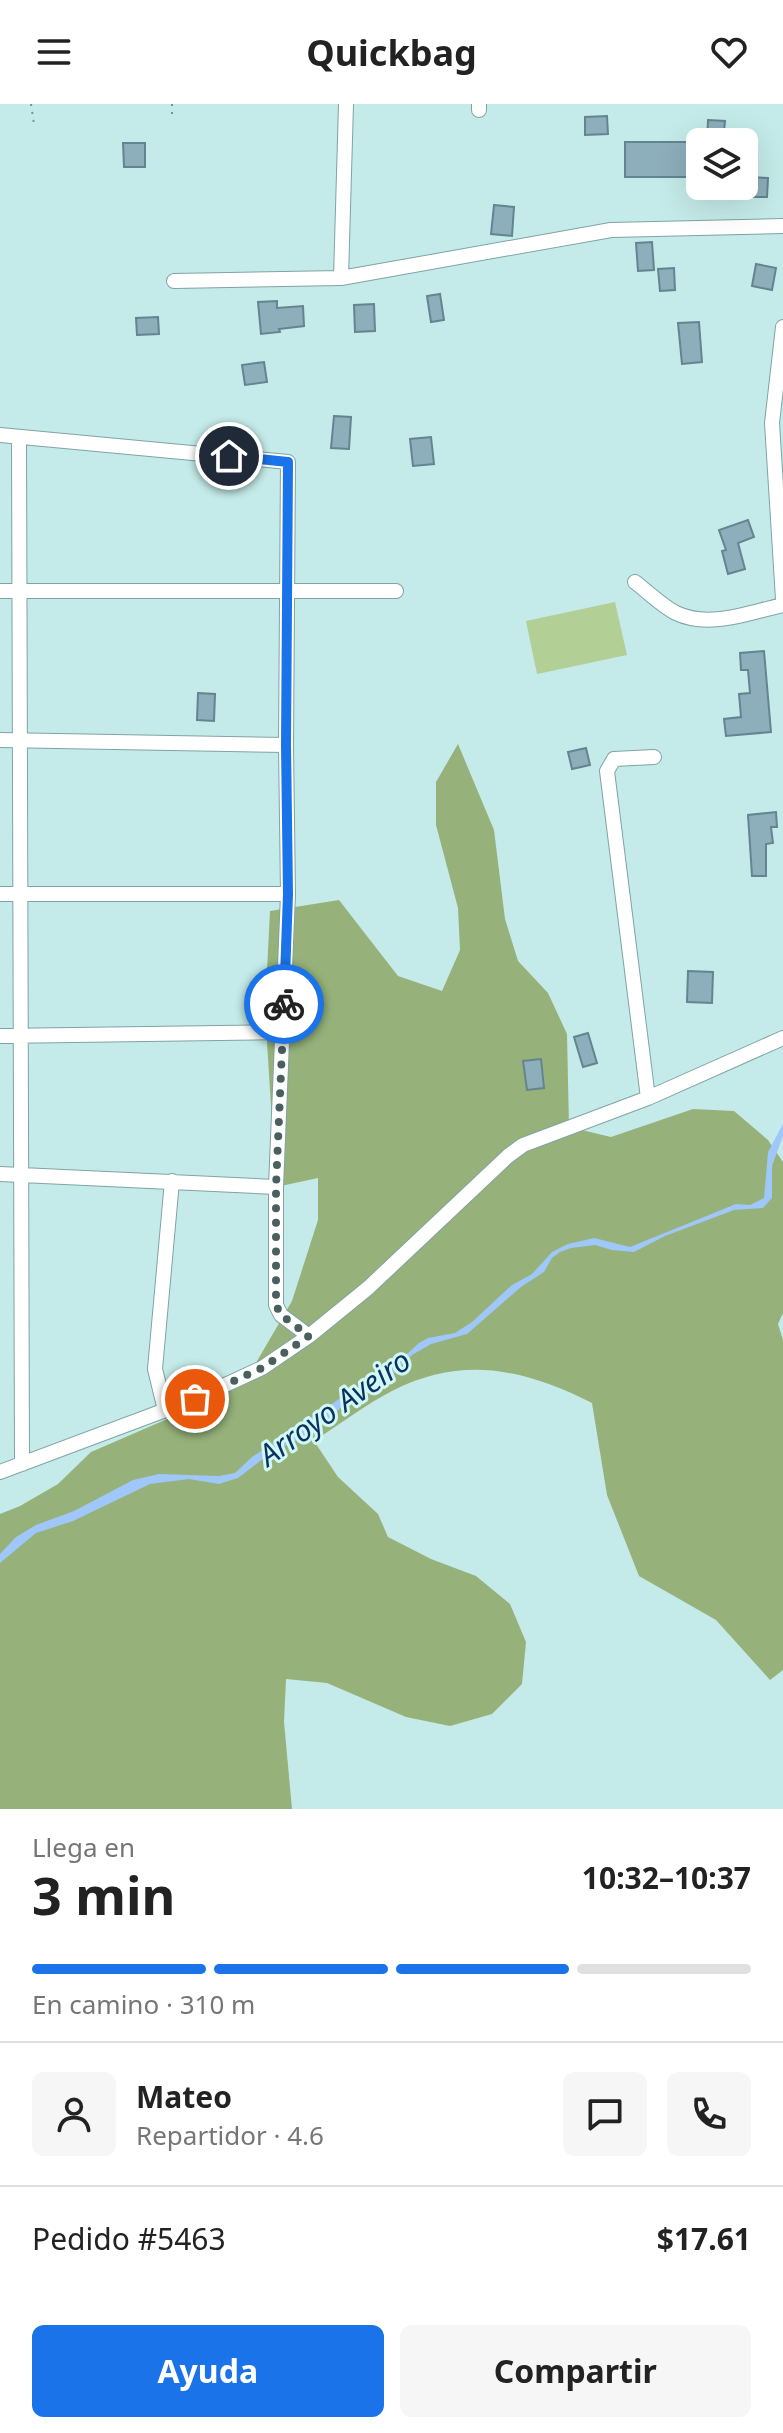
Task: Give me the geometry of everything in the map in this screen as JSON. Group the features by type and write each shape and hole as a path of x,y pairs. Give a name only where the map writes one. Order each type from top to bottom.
{"street":[{"path":"341,278 346,104"},
{"path":"174,281 341,278 611,230 783,226"},
{"path":"783,327 781,375 772,423 783,599"},
{"path":"0,435 288,462 288,894 276,1187 276,1305 281,1315 309,1336"},
{"path":"19,437 22,1464"},
{"path":"635,582 674,612 693,619 712,620 783,605"},
{"path":"0,591 396,591"},
{"path":"0,740 286,745"},
{"path":"648,1098 607,771 614,759 654,757"},
{"path":"0,894 288,894"},
{"path":"0,1036 283,1032"},
{"path":"0,1472 165,1410 262,1368 309,1336 379,1279 523,1145 648,1098 783,1038"},
{"path":"0,1174 276,1187"},
{"path":"165,1410 155,1369 172,1181"}],"path":[{"path":"31,104 34,124"},
{"path":"172,104 172,114"}],"green space":[{"path":"615,602 627,655 537,674 526,621"},
{"path":"458,744 494,830 505,919 518,961 548,993 567,1034 569,1127 611,1137 693,1109 734,1111 768,1140 783,1162 783,1313 778,1324 783,1340 783,1670 770,1680 716,1620 639,1576 607,1495 592,1403 518,1375 469,1370 444,1373 392,1391 314,1441 338,1477 378,1514 388,1537 431,1559 476,1576 510,1604 526,1642 522,1684 492,1714 450,1726 406,1717 327,1683 286,1679 284,1722 292,1809 0,1809 0,1514 58,1484 91,1452 202,1404 233,1376 253,1368 292,1301 318,1220 318,1178 276,1187 265,1010 270,911 339,900 398,976 442,991 460,950 458,908 436,825 436,782"}],"water":[{"name":"Arroyo Aveiro","path":"783,1124 783,1136 772,1166 772,1198 763,1208 734,1210 665,1236 634,1252 595,1245 560,1252 552,1258 544,1272 521,1287 467,1334 431,1344 412,1355 386,1381 356,1395 324,1422 272,1452 238,1478 219,1484 189,1479 150,1484 73,1521 36,1533 0,1563 0,1554 16,1537 133,1480 159,1474 219,1476 235,1473 252,1457 342,1397 387,1372 419,1343 428,1338 455,1333 472,1322 512,1285 532,1274 552,1252 568,1244 594,1238 630,1247 736,1204 750,1205 764,1198 768,1152"}],"building":[{"path":"607,116 608,134 585,135 585,117"},
{"path":"708,120 725,121 724,128 708,128"},
{"path":"625,142 686,142 686,177 625,177"},
{"path":"123,143 145,143 145,167 124,167"},
{"path":"758,178 768,178 767,197 758,197"},
{"path":"494,205 514,207 512,236 491,234"},
{"path":"652,242 654,270 638,271 636,243"},
{"path":"756,264 776,268 772,290 752,286"},
{"path":"674,268 675,290 660,291 658,269"},
{"path":"440,294 444,320 431,322 427,296"},
{"path":"277,301 277,308 303,306 304,326 261,334 258,302"},
{"path":"374,304 375,331 355,332 354,305"},
{"path":"158,317 159,334 137,335 136,318"},
{"path":"699,322 702,362 682,364 678,323"},
{"path":"264,362 267,382 245,385 242,365"},
{"path":"334,416 351,417 349,449 331,448"},
{"path":"431,437 434,464 413,466 410,439"},
{"path":"748,520 754,537 738,543 745,569 728,574 722,551 726,550 719,530"},
{"path":"764,651 771,732 726,736 724,719 741,717 739,694 750,693 748,670 741,670 740,653"},
{"path":"198,693 215,694 214,721 197,720"},
{"path":"586,748 590,765 572,769 568,752"},
{"path":"776,812 777,827 771,827 773,843 766,844 766,876 752,876 748,815"},
{"path":"688,971 713,972 712,1003 687,1002"},
{"path":"588,1033 597,1063 583,1067 574,1037"},
{"path":"541,1059 544,1088 527,1090 523,1061"}],"way so far":[{"path":"195,1399 262,1368 309,1336 281,1315 276,1305 276,1187 284,1004"}],"route":[{"path":"229,456 288,462 288,894 284,1004"}]}
